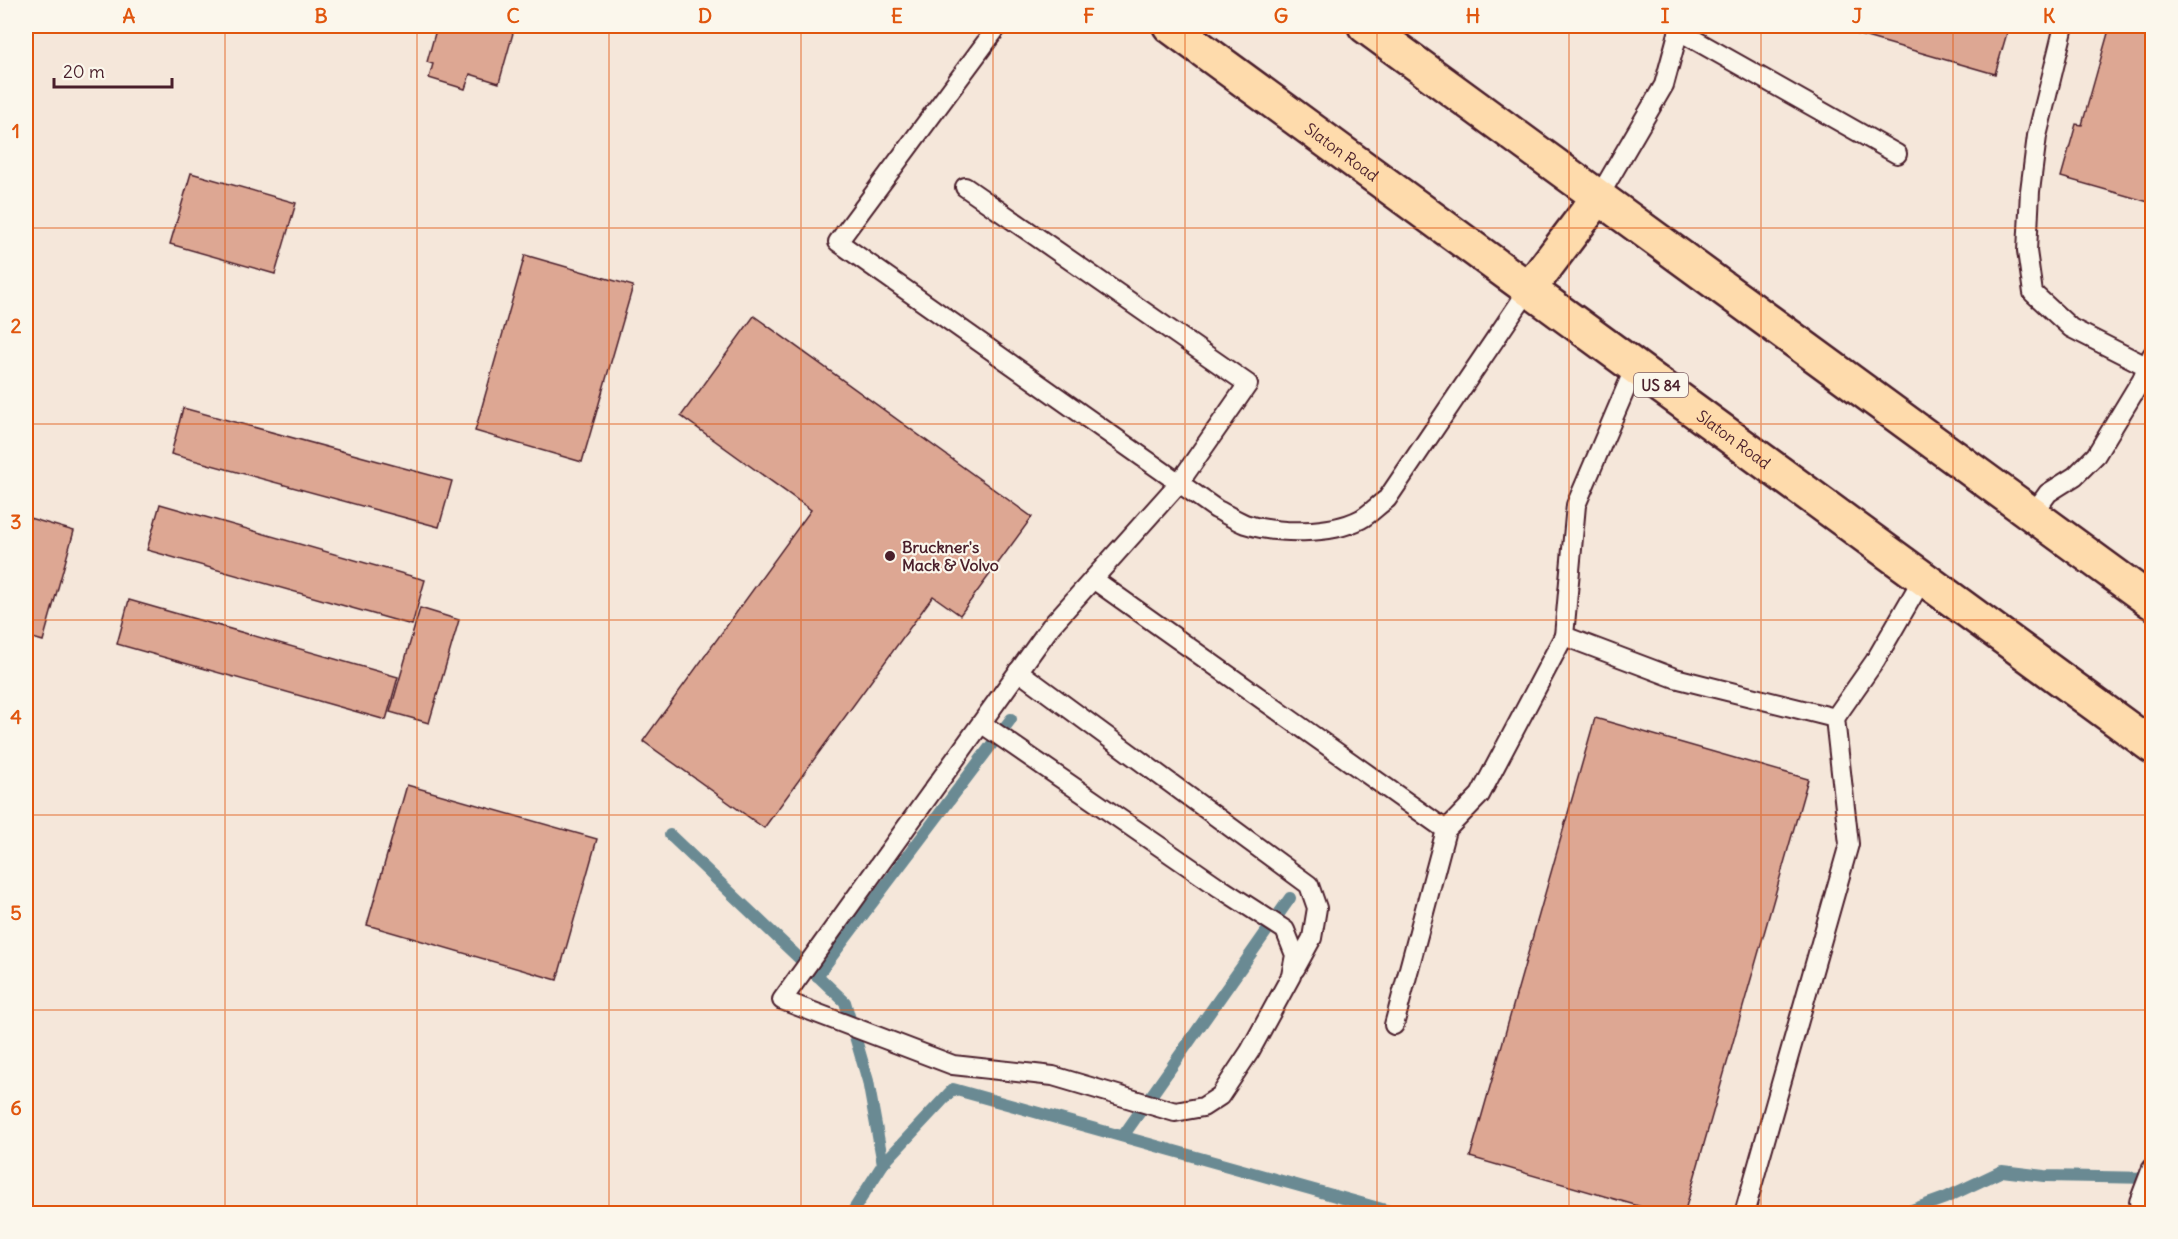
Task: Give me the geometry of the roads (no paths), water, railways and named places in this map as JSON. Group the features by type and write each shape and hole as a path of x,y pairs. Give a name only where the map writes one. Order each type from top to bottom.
{"highway":[{"name":"Slaton Road","path":"1170,26 2152,746"},
{"path":"1378,30 1598,198 2152,602"},
{"path":"1529,289 1598,198"}],"lane":[{"path":"998,26 838,242 1216,509 1244,523 1268,530 1302,531 1335,527 1361,519 1387,499 1529,289"},
{"path":"2033,514 2048,493 2075,476 2096,455 2150,361 2071,328 2033,293 2027,251 2030,191 2037,136 2064,26"},
{"path":"1598,198 1665,85 1679,28 1898,154"},
{"path":"965,187 1248,384 1179,483 1051,626 1018,671 782,1000 953,1065 1053,1076 1175,1112 1203,1107 1220,1096 1250,1051 1312,938 1317,908 1310,885 1018,671"},
{"path":"1394,1025 1446,830 1480,795 1564,636 1576,505 1635,367"},
{"path":"1744,1214 1849,844 1835,718 1875,661 1923,578"},
{"path":"1093,579 1446,830"},
{"path":"1564,636 1675,678 1835,718"},
{"path":"981,723 1220,888 1286,930 1294,955 1291,976"},
{"path":"2152,1168 2139,1202 2152,1206"}],"waterway":[{"path":"817,976 1011,719"},
{"path":"670,835 845,1002 868,1081 883,1164"},
{"path":"1123,1136 1290,898"},
{"path":"851,1214 883,1164 953,1089 1400,1214"},
{"path":"1901,1214 1945,1198 2002,1171 2044,1176 2152,1178"}],"place":[{"name":"Bruckner's Mack & Volvo","path":"890,556"}]}
